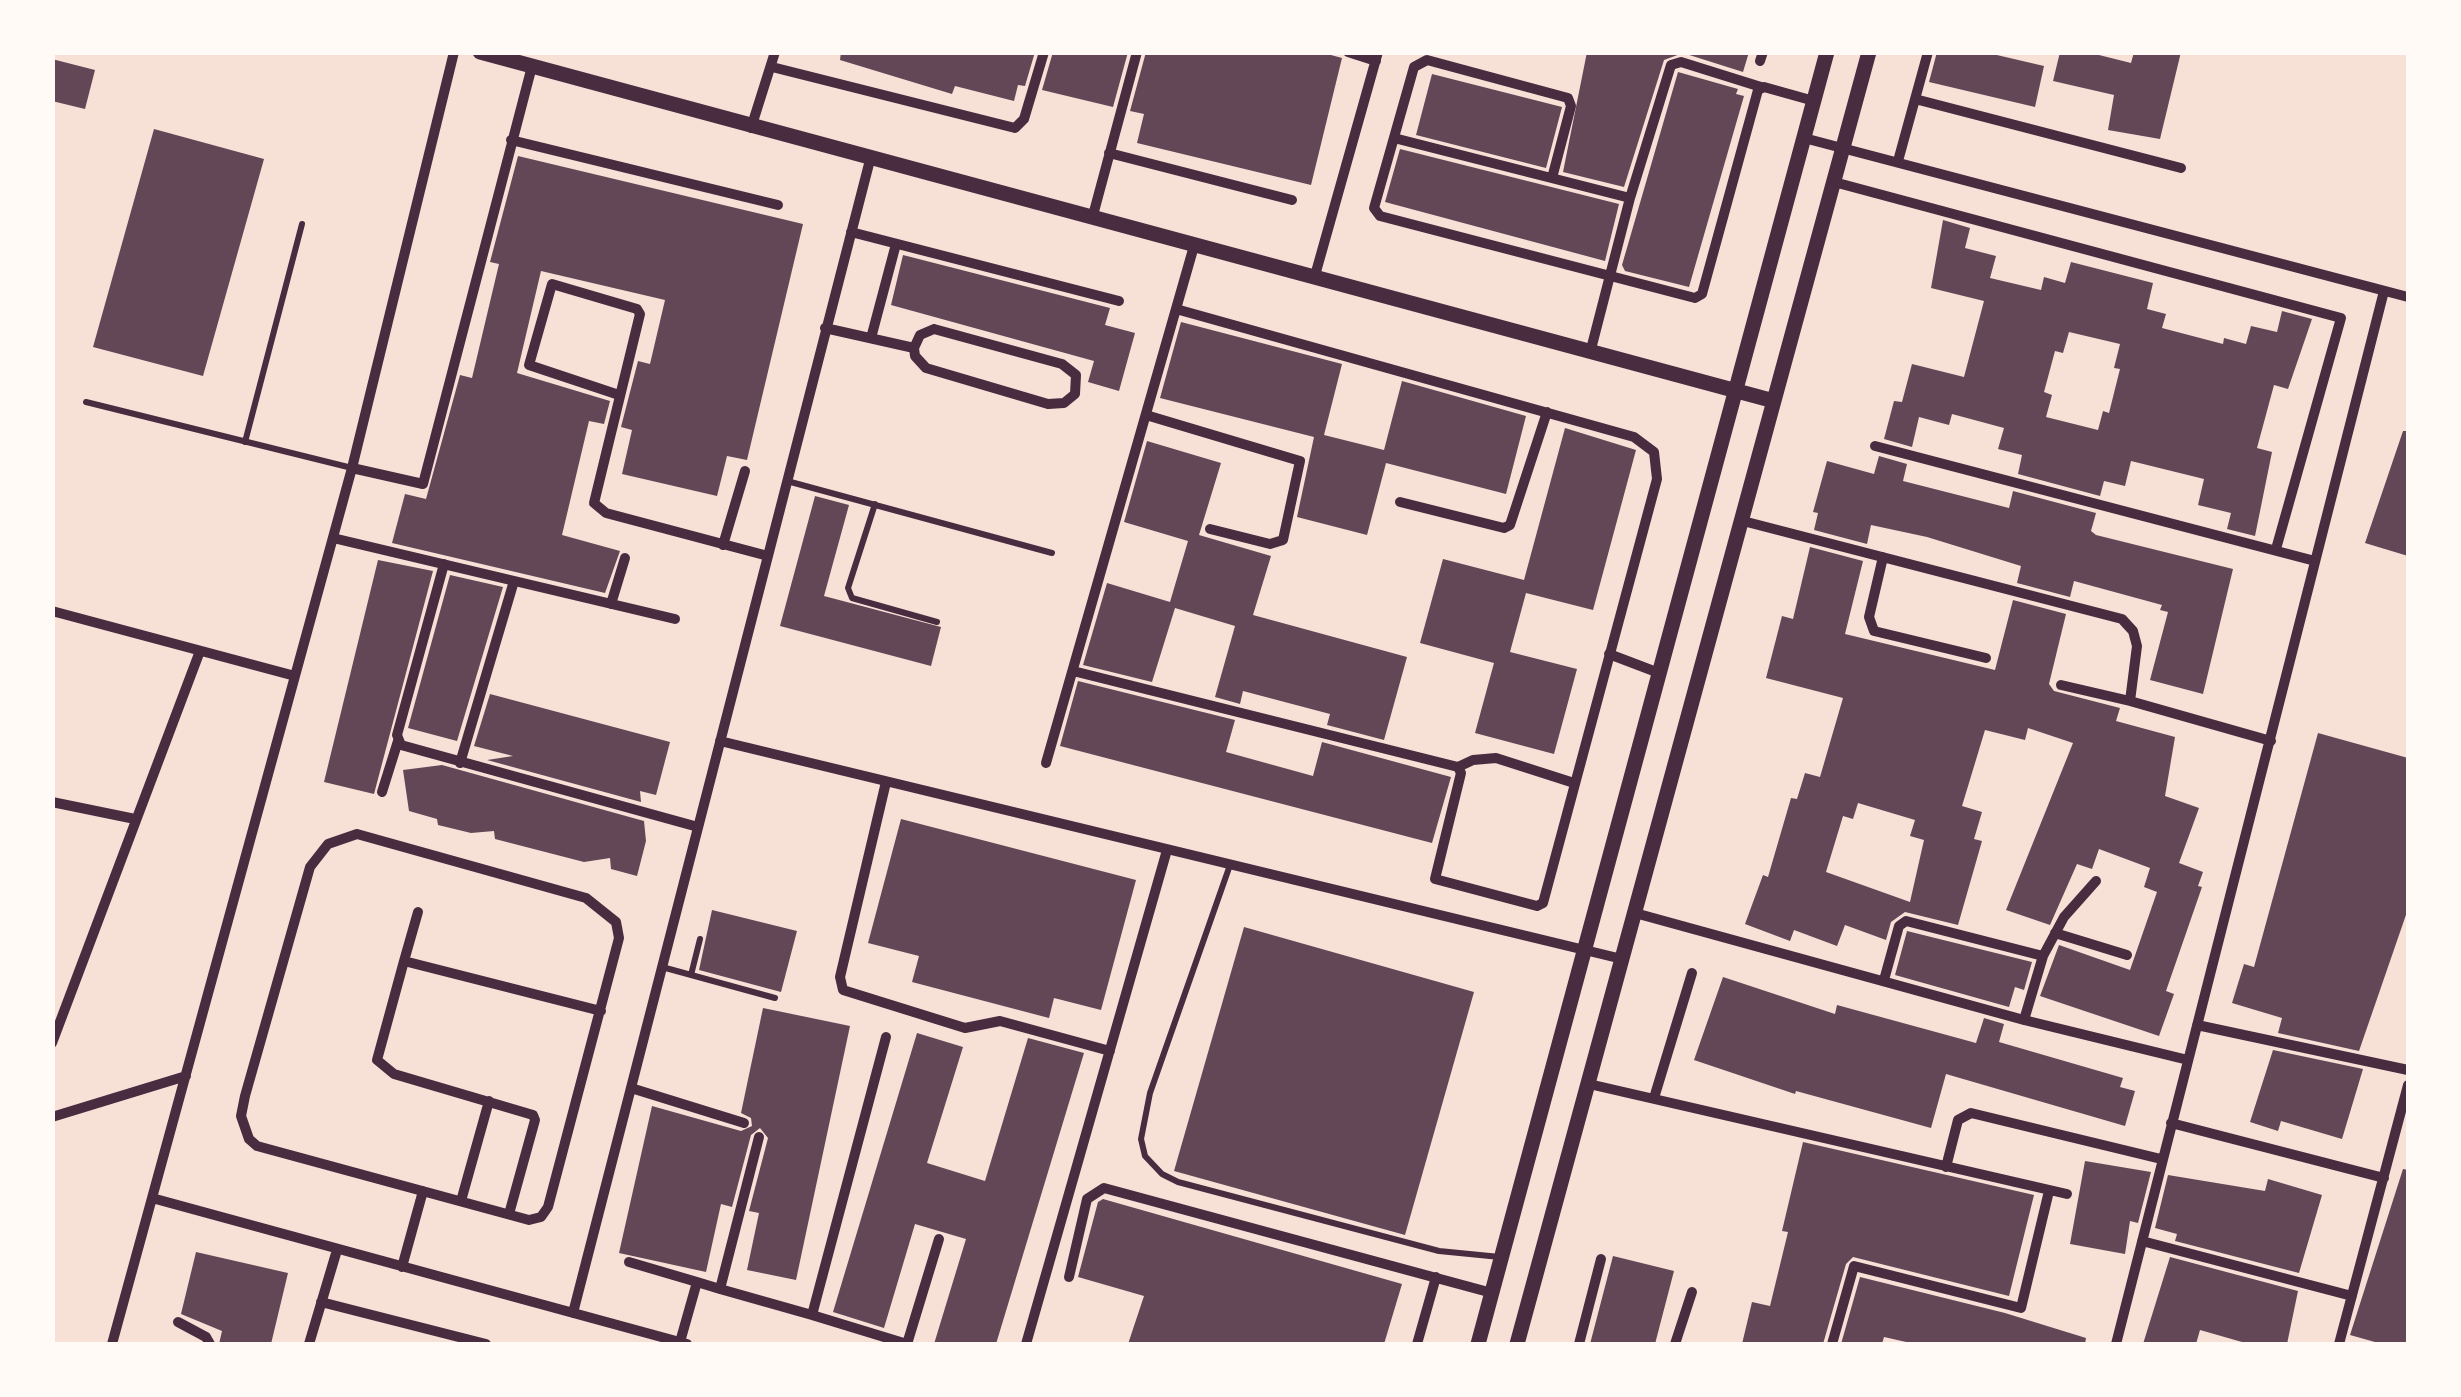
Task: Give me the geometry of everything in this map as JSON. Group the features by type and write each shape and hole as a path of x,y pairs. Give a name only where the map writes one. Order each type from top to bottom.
{"street":[{"path":"112,1344 352,468 454,52"},
{"path":"480,52 531,70 1774,401"},
{"path":"772,67 1016,128 1024,119 1044,52"},
{"path":"1092,219 1137,52"},
{"path":"1314,279 1377,56 1348,52"},
{"path":"1478,1344 1827,52"},
{"path":"1518,1344 1869,52"},
{"path":"1898,161 1928,52"},
{"path":"751,129 772,67 772,53"},
{"path":"1552,178 1571,106 1568,98 1426,60 1414,66 1374,208 1380,216 1689,298 1702,294 1761,88"},
{"path":"1590,353 1630,198 1671,64 1680,62 1814,101"},
{"path":"352,468 423,484 531,70"},
{"path":"1915,99 2181,168"},
{"path":"1394,138 1630,198"},
{"path":"1804,138 2408,298"},
{"path":"511,140 778,206"},
{"path":"1108,153 1292,200"},
{"path":"573,1314 870,160"},
{"path":"1834,182 2341,318 2276,549"},
{"path":"850,232 1119,301"},
{"path":"871,338 896,244"},
{"path":"1046,763 1194,246"},
{"path":"619,394 531,368 552,284 639,310 594,503 606,513 768,556"},
{"path":"2116,1344 2384,291"},
{"path":"1176,309 1643,440 1658,462 1543,902 1537,906 1439,881 1433,876 1461,773 1458,767"},
{"path":"825,328 914,348"},
{"path":"942,330 1062,364 1076,375 1078,384 1071,400 1048,404 926,368 915,356 914,348 920,335 942,330"},
{"path":"1400,502 1504,528 1510,526 1547,412"},
{"path":"1146,415 1300,461 1283,540 1270,544 1210,529"},
{"path":"1876,446 2315,560"},
{"path":"722,545 745,471"},
{"path":"1744,522 2122,619 2137,646 2130,702"},
{"path":"333,538 675,618"},
{"path":"1884,556 1869,618 1874,631 1986,658"},
{"path":"611,604 625,558"},
{"path":"382,792 444,564"},
{"path":"460,762 514,581"},
{"path":"52,611 295,676"},
{"path":"52,1043 200,650"},
{"path":"1609,654 1659,673"},
{"path":"1073,671 1458,767 1474,760 1496,758 1574,783"},
{"path":"2061,685 2271,742"},
{"path":"398,741 698,828"},
{"path":"720,741 1622,959"},
{"path":"886,782 840,977 843,990 966,1028 1000,1021 1110,1051"},
{"path":"52,802 135,819"},
{"path":"356,834 596,902 616,922 620,938 548,1208 540,1217 529,1220 422,1191 257,1146 244,1129 245,1096 310,867 318,852 342,837 356,834"},
{"path":"1026,1344 1167,850"},
{"path":"2024,1020 2043,956 2055,933 2096,882"},
{"path":"418,912 377,1060 380,1066 533,1115 536,1120 510,1214"},
{"path":"1635,913 2024,1020 2188,1060"},
{"path":"1884,980 1899,926 1906,921 2043,956"},
{"path":"2055,933 2127,955"},
{"path":"404,962 600,1011"},
{"path":"1654,1098 1692,972"},
{"path":"2197,1025 2408,1070"},
{"path":"812,1316 886,1037"},
{"path":"52,1117 186,1076"},
{"path":"1588,1084 2067,1194"},
{"path":"2339,1344 2408,1085"},
{"path":"631,1088 744,1123"},
{"path":"462,1201 489,1101"},
{"path":"1946,1167 1958,1120 1971,1113 2162,1159"},
{"path":"2171,1123 2384,1178"},
{"path":"720,1289 759,1137"},
{"path":"1069,1277 1087,1200 1104,1188 1492,1292"},
{"path":"402,1268 422,1191"},
{"path":"1832,1344 1854,1266 2021,1308 2049,1192"},
{"path":"152,1198 662,1341 684,1344 698,1282"},
{"path":"630,1262 908,1344 939,1240"},
{"path":"2142,1241 2352,1296"},
{"path":"309,1344 338,1250"},
{"path":"1579,1344 1601,1259"},
{"path":"1416,1344 1436,1277"},
{"path":"1675,1344 1692,1292"},
{"path":"322,1302 486,1344"},
{"path":"178,1322 206,1336 210,1344"}],"lane":[{"path":"246,442 302,224"},
{"path":"86,402 352,468"},
{"path":"786,481 1052,553"},
{"path":"876,504 848,588 852,598 936,622"},
{"path":"1230,865 1150,1093 1141,1139 1145,1156 1162,1174 1178,1182 1439,1251 1502,1257"},
{"path":"692,974 700,939"},
{"path":"662,967 775,998"}],"building":[{"path":"841,52 1035,52 1025,86 1018,85 1014,101 955,86 952,94 840,60"},
{"path":"1053,52 1128,52 1113,107 1042,90"},
{"path":"1146,52 1320,52 1342,58 1311,185 1137,143 1144,114 1130,111"},
{"path":"1587,52 1749,52 1743,72 1683,53 1664,60 1624,187 1563,172"},
{"path":"1937,52 1984,52 2044,66 2035,107 1929,82"},
{"path":"2060,52 2087,52 2131,63 2134,52 2181,52 2160,139 2108,130 2114,95 2053,81"},
{"path":"52,59 95,70 85,109 52,101"},
{"path":"1678,72 1738,89 1736,94 1744,96 1689,287 1625,271 1622,265"},
{"path":"1432,74 1562,107 1546,168 1416,135"},
{"path":"154,129 264,159 203,376 93,347"},
{"path":"1400,149 1619,204 1605,261 1385,202"},
{"path":"518,156 803,224 747,460 727,456 717,496 622,474 632,430 621,427 638,361 650,364 665,300 541,271 517,373 610,401 604,424 589,421 562,535 620,551 605,593 392,543 405,494 426,499 460,375 472,378 499,264 490,262"},
{"path":"1943,220 1970,228 1965,248 1996,256 1990,278 2041,290 2044,277 2065,283 2071,262 2153,283 2147,309 2166,314 2162,328 2223,344 2224,338 2246,344 2251,326 2277,332 2282,311 2312,319 2288,389 2274,385 2257,448 2272,452 2255,536 2227,529 2231,513 2198,505 2204,479 2131,461 2125,486 2104,481 2100,496 2018,474 2022,455 1998,449 2004,428 1952,414 1949,425 1919,417 1912,447 1884,439 1894,401 1902,402 1912,364 1964,377 1984,301 1931,288","holes":["2069,332 2120,344 2114,368 2120,369 2109,413 2103,411 2098,430 2046,417 2052,395 2044,392 2055,351 2063,353"]},
{"path":"903,255 1110,308 1105,325 1135,333 1119,391 1088,382 1094,361 891,305"},
{"path":"1181,322 1342,364 1324,435 1384,450 1402,381 1526,416 1506,494 1386,463 1367,535 1297,517 1314,437 1160,398"},
{"path":"1565,428 1636,450 1593,610 1526,593 1510,652 1577,669 1554,754 1475,733 1494,663 1420,643 1443,559 1524,580"},
{"path":"2403,431 2408,431 2408,556 2365,543"},
{"path":"1147,441 1221,463 1199,535 1271,556 1253,615 1407,657 1384,740 1327,725 1330,714 1243,691 1240,704 1215,697 1235,626 1175,608 1152,682 1083,665 1107,583 1170,602 1188,541 1124,522"},
{"path":"1879,456 1907,464 1903,481 2009,508 2013,491 2096,513 2091,531 2096,535 2233,569 2203,694 2150,680 2168,612 2160,610 2162,605 2074,581 2070,597 2017,583 2021,566 1927,537 1871,525 1867,544 1814,530 1818,513 1813,512 1827,461 1874,474"},
{"path":"815,496 849,505 824,596 941,627 931,666 780,626"},
{"path":"1810,547 1863,561 1845,634 1995,670 2013,600 2066,614 2049,684 2054,691 2120,708 2116,721 2175,737 2165,796 2199,808 2179,863 2203,872 2198,886 2202,887 2166,991 2174,994 2159,1036 2040,996 2059,945 2130,970 2157,892 2144,887 2150,868 2099,849 2092,869 2077,864 2050,925 2006,910 2073,743 2028,728 2025,740 1985,730 1962,806 1982,812 1974,839 1982,841 1958,925 1905,912 1891,922 1886,940 1845,925 1837,946 1794,930 1790,941 1745,924 1763,875 1768,877 1791,798 1797,799 1805,773 1820,777 1843,698 1766,678 1782,616 1793,619","holes":["1858,803 1915,820 1910,836 1924,840 1910,902 1826,872 1843,816 1853,819"]},
{"path":"378,560 433,571 374,794 324,782"},
{"path":"450,575 503,587 457,741 408,728"},
{"path":"1078,681 1235,720 1226,752 1313,776 1322,742 1451,777 1432,843 1060,746"},
{"path":"490,694 670,742 656,795 640,791 641,802 487,760 513,756 474,746"},
{"path":"2318,733 2408,758 2408,909 2359,1051 2278,1033 2282,1018 2232,1003 2244,964 2254,967"},
{"path":"442,765 644,821 646,841 637,876 611,869 610,858 584,862 495,839 494,831 471,833 438,825 437,819 409,811 403,770"},
{"path":"901,819 1136,880 1101,1010 1054,998 1049,1018 912,982 919,956 868,943"},
{"path":"712,910 797,931 781,992 699,970"},
{"path":"1244,927 1474,992 1405,1235 1174,1171"},
{"path":"1907,931 2032,962 2024,990 2015,987 2009,1007 1895,975"},
{"path":"1723,977 1835,1014 1837,1005 1976,1043 1984,1018 2004,1024 1999,1042 2123,1078 2120,1087 2135,1091 2125,1126 1946,1074 1931,1128 1796,1091 1795,1094 1694,1060"},
{"path":"763,1008 850,1026 796,1280 747,1270 759,1213 749,1211 768,1138 760,1128 751,1135 732,1207 721,1204 706,1272 619,1253 652,1106 741,1131 752,1126 751,1118 741,1113"},
{"path":"917,1033 963,1047 927,1163 985,1181 1028,1038 1084,1053 996,1344 934,1344 966,1239 915,1224 884,1328 833,1312"},
{"path":"2273,1050 2363,1069 2342,1139 2281,1121 2278,1131 2250,1122"},
{"path":"1803,1142 2034,1195 2009,1296 1853,1257 1846,1264 1823,1344 1742,1344 1752,1302 1770,1306 1788,1232 1782,1231"},
{"path":"2085,1161 2151,1172 2138,1223 2130,1221 2125,1254 2070,1244"},
{"path":"2403,1169 2408,1170 2408,1344 2382,1344 2350,1335"},
{"path":"2168,1175 2265,1191 2268,1179 2322,1195 2299,1273 2175,1241 2177,1234 2155,1228"},
{"path":"1103,1199 1402,1284 1384,1344 1128,1344 1144,1296 1078,1277 1098,1202"},
{"path":"196,1252 288,1273 271,1344 219,1344 222,1331 181,1314"},
{"path":"1613,1256 1674,1271 1655,1344 1590,1344"},
{"path":"2170,1257 2298,1291 2287,1344 2249,1344 2200,1330 2196,1344 2143,1344"},
{"path":"1860,1277 2005,1313 2086,1338 2085,1344 1915,1344 1884,1337 1882,1344 1841,1344"}]}
